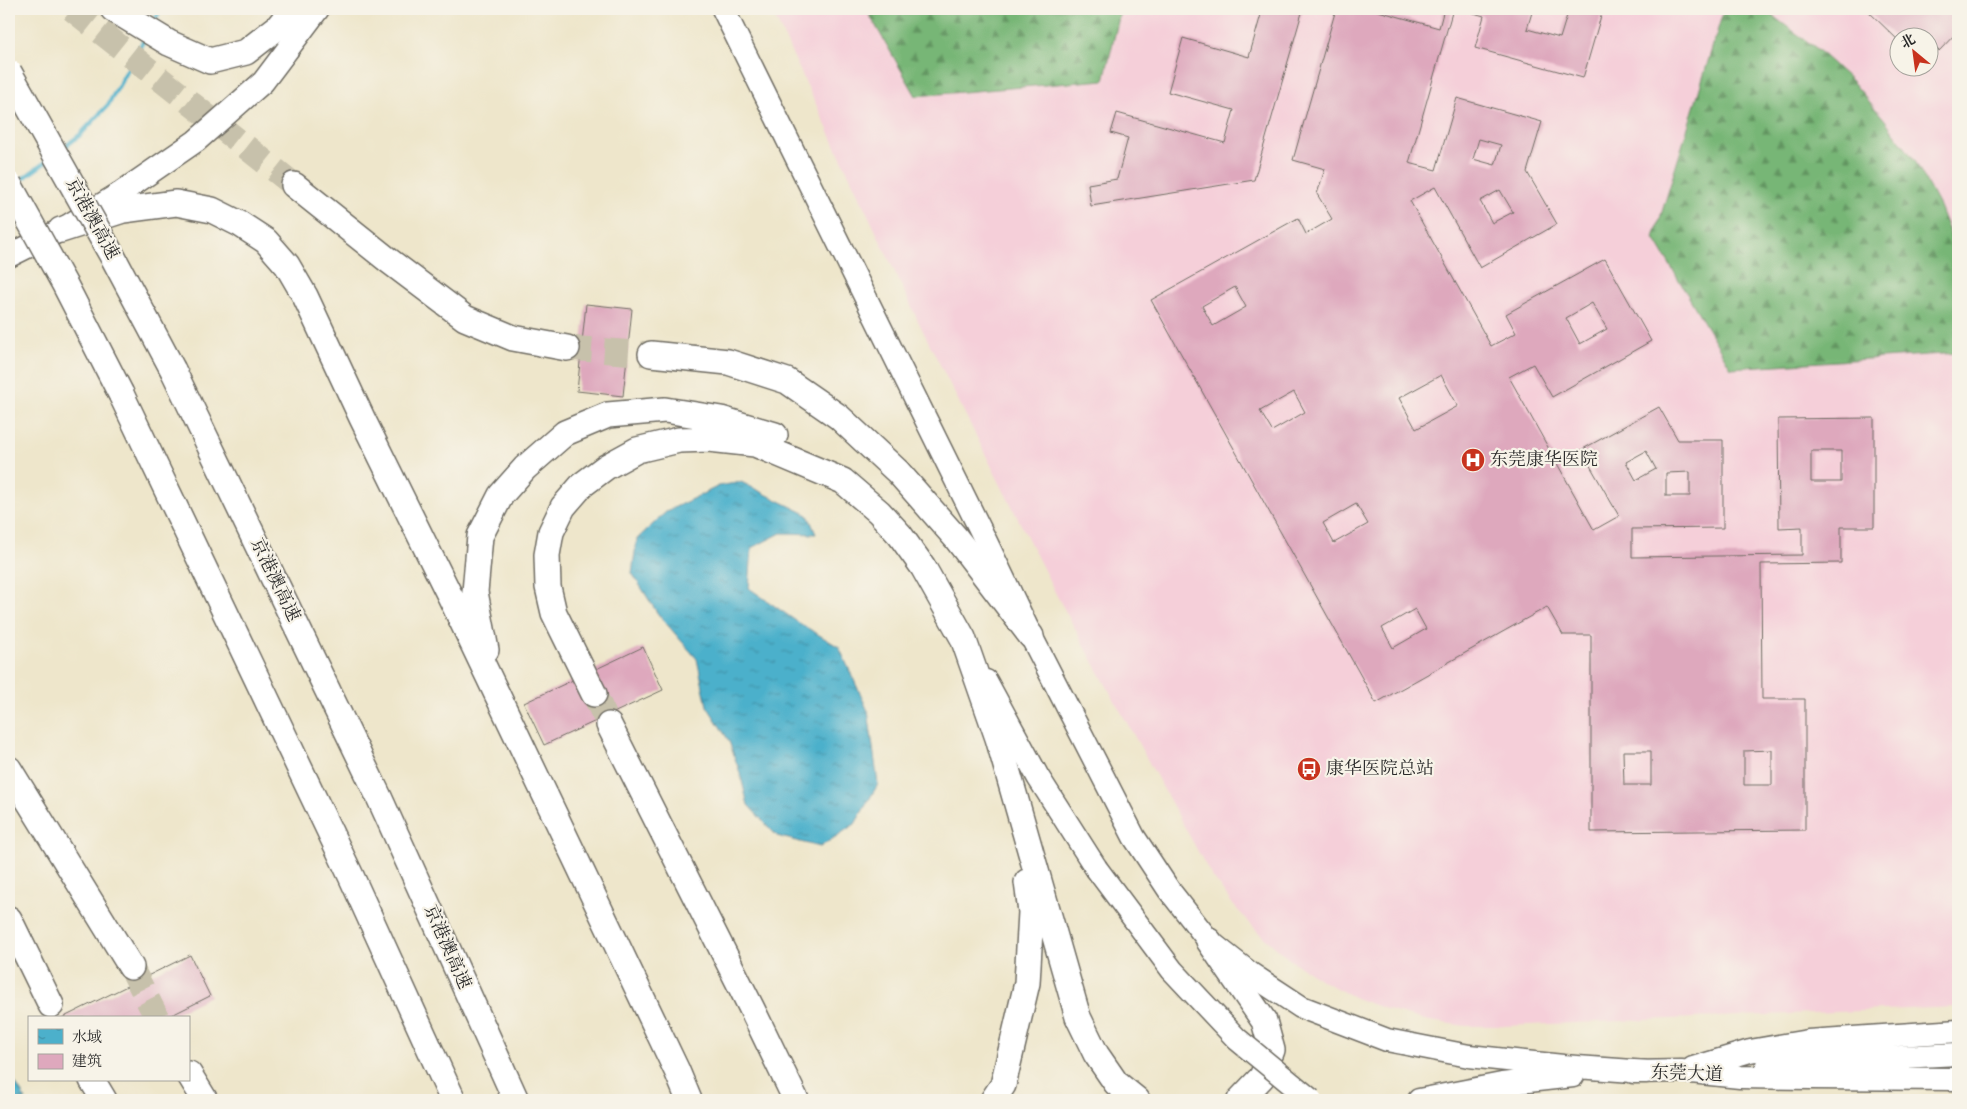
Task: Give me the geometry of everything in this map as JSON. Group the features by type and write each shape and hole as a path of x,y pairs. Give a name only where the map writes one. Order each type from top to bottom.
{"highway":[{"path":"113,9 170,43 210,61 246,52 278,28 293,9"},
{"path":"9,256 61,230 122,192 196,141 263,82 318,9"},
{"path":"723,9 1031,636 1134,837 1169,890 1210,941 1264,1021 1272,1050 1262,1077 1240,1100"},
{"name":"京港澳高速","path":"9,72 114,259 173,370 379,797 516,1100"},
{"path":"9,184 65,285 121,394 351,876 453,1100"},
{"path":"294,185 465,318 513,338 567,348"},
{"path":"61,230 124,210 176,203 212,210 240,224 266,241 287,266 306,296 362,418 677,1071 688,1100"},
{"path":"651,354 728,362 787,381 839,417 898,472 956,538 1031,636"},
{"path":"512,728 484,645 475,592 480,536 501,496 525,468 565,434 608,415 665,410 721,419 776,436 809,456 842,481 879,512 900,535 923,567 964,638 1038,777 1096,868 1172,970 1237,1039 1312,1100"},
{"path":"594,694 554,614 548,587 546,554 550,532 563,507 582,485 606,467 637,450 679,440 709,439 755,444 842,481"},
{"path":"964,638 998,738 1078,1017 1096,1054 1116,1083 1137,1100"},
{"path":"608,725 796,1100"},
{"path":"9,769 131,967"},
{"path":"993,1100 1003,1085 1027,983 1031,912 1020,815"},
{"path":"9,920 51,1005"},
{"path":"1210,941 1251,974 1301,1007 1387,1040 1469,1056 1563,1066 1647,1072"},
{"path":"1682,1071 1750,1051 1808,1041 1958,1031"},
{"path":"1682,1071 1739,1065 1958,1054"},
{"name":"东莞大道","path":"1419,1100 1502,1084 1604,1073 1682,1071 1740,1076 1958,1079"},
{"path":"190,1076 205,1100"},
{"path":"93,1082 104,1100"}],"shaded area":[{"name":"东莞康华医院","path":"771,9 1958,9 1958,88 1954,92 1958,98 1958,1007 1466,1026 1428,1021 1391,1011 1355,998 1321,980 1289,959 1260,934 1234,906 1211,875 1057,596 919,323"}],"green space":[{"path":"866,9 1121,9 1104,80 916,96"},
{"path":"1724,9 1759,9 1774,17 1815,47 1852,81 1885,120 1915,161 1939,206 1958,255 1958,353 1731,368 1654,238"}],"water":[{"path":"741,482 808,515 816,534 781,533 752,548 749,588 796,621 839,647 868,711 878,784 855,824 820,847 777,836 748,805 729,741 707,706 697,659 658,614 632,573 637,539 667,511 719,486"},
{"path":"9,1073 26,1100 9,1100"}],"building":[{"path":"1256,9 1303,9 1254,180 1091,206 1088,184 1117,179 1128,138 1111,133 1117,113 1225,143 1234,110 1168,92 1183,38 1249,57 1262,11"},
{"path":"1336,9 1371,9 1439,28 1444,9 1453,9 1409,163 1436,170 1457,98 1542,122 1527,172 1557,224 1480,268 1435,187 1410,201 1491,346 1516,333 1506,314 1605,259 1651,341 1552,397 1533,364 1509,377 1594,530 1619,516 1581,450 1659,407 1678,440 1723,440 1723,528 1632,529 1632,557 1802,555 1802,527 1779,528 1778,419 1874,418 1874,527 1841,527 1841,563 1761,564 1762,699 1805,699 1805,830 1591,832 1591,635 1563,635 1547,607 1376,703 1151,300 1298,218 1306,234 1332,219 1317,194 1325,169 1293,160","holes":["1479,139 1501,145 1495,165 1473,159","1500,190 1513,212 1492,223 1480,201","1235,287 1246,307 1213,326 1202,306","1592,303 1607,329 1580,344 1566,318","1441,375 1458,406 1416,429 1399,398","1294,392 1305,412 1272,431 1260,411","1646,451 1656,469 1636,480 1626,462","1811,451 1841,451 1841,482 1811,482","1690,472 1690,496 1666,496 1666,473","1356,504 1368,524 1334,543 1323,523","1415,609 1426,629 1393,648 1382,628","1772,750 1772,785 1744,785 1744,751","1623,751 1651,751 1651,785 1624,785"]},
{"path":"1460,9 1533,9 1527,29 1560,38 1569,9 1603,9 1583,78 1475,48 1484,16"},
{"path":"1866,9 1958,9 1958,31 1940,50 1940,28 1890,28 1890,32"},
{"path":"586,304 632,309 623,396 577,391"},
{"path":"643,647 663,690 544,745 524,703"},
{"path":"190,955 210,996 170,1016 66,1016"}],"waterway":[{"path":"153,23 161,9"},
{"path":"62,149 80,135 108,105 146,36"},
{"path":"18,182 50,159"}],"tunnel":[{"path":"72,9 294,185"},
{"path":"567,348 651,354"},
{"path":"594,694 609,725"},
{"path":"131,967 156,1016"}],"place":[{"name":"东莞康华医院","path":"1473,460"},
{"name":"康华医院总站","path":"1309,769"}]}
